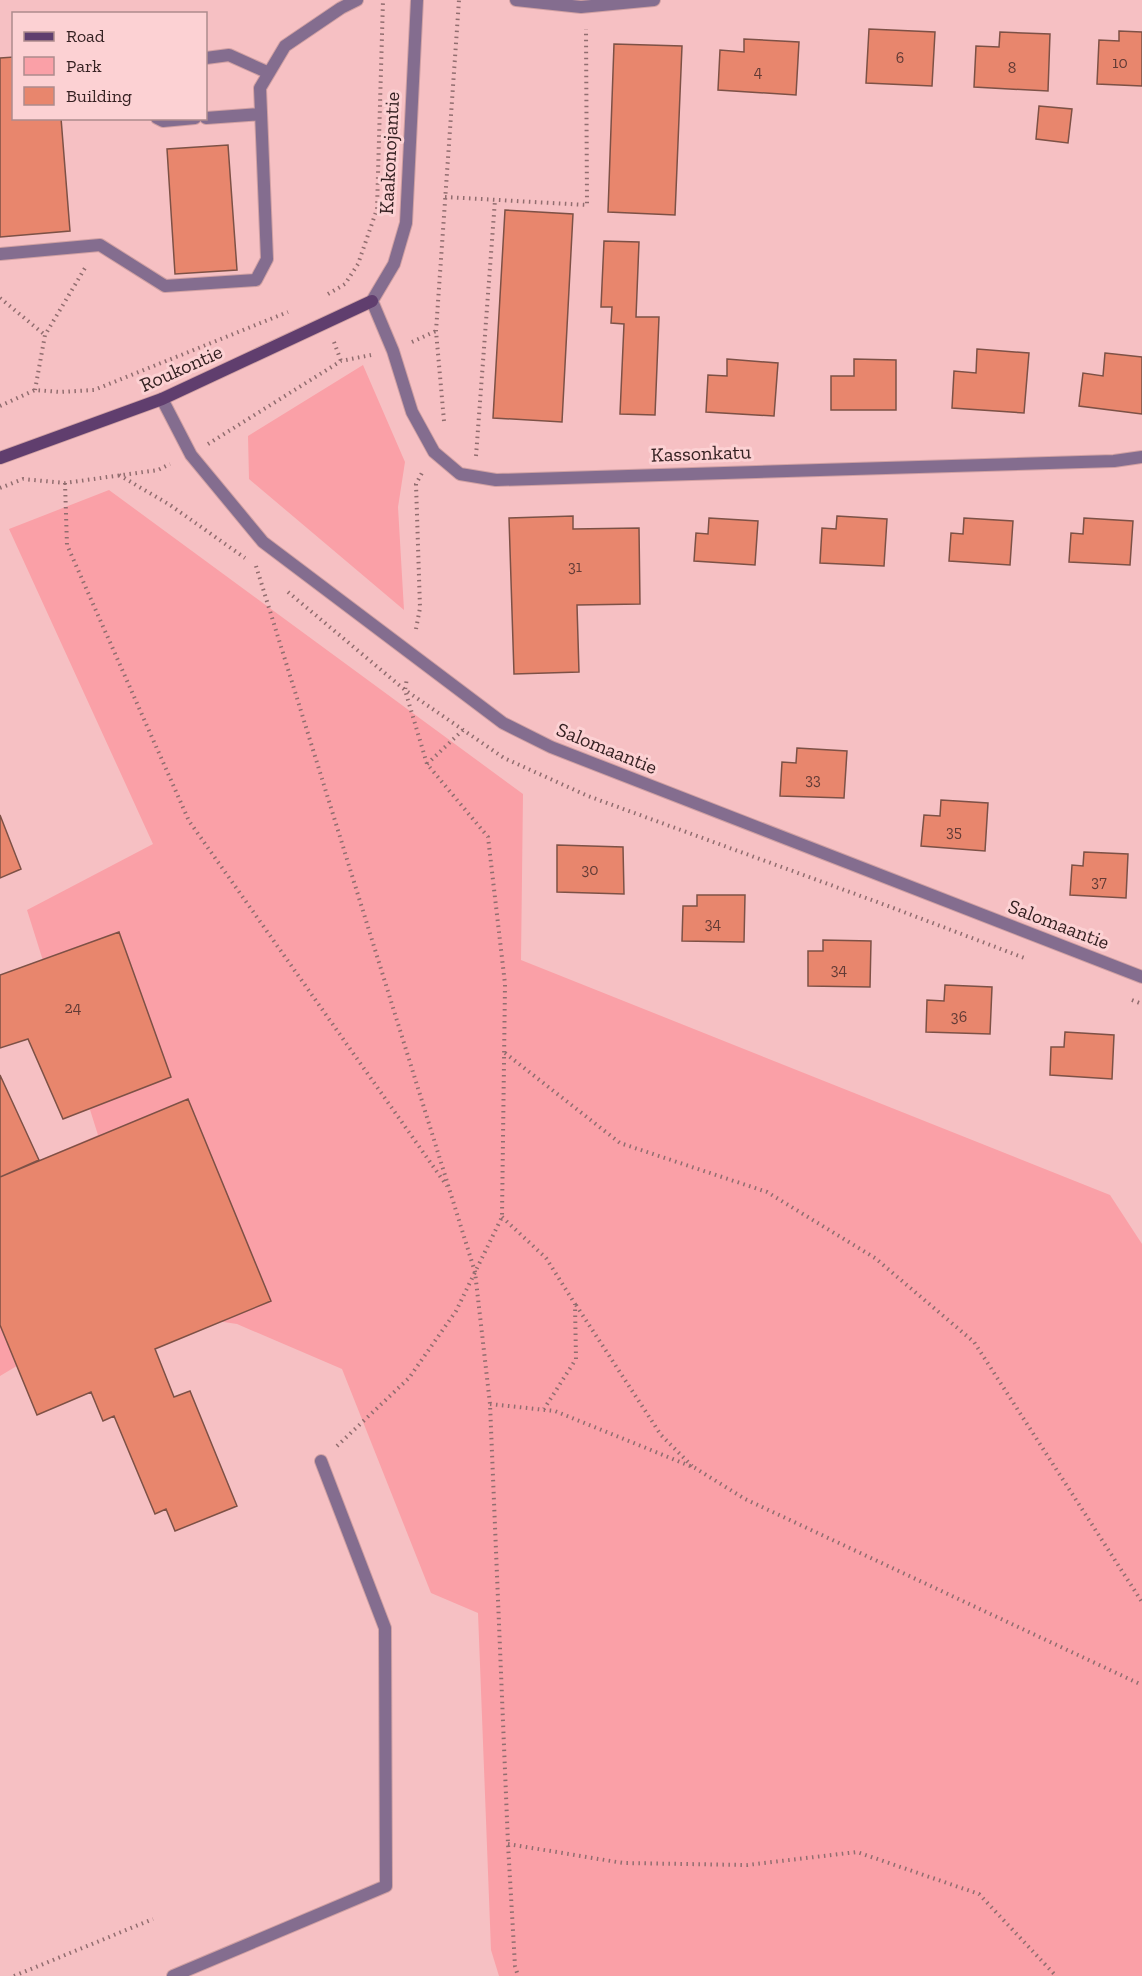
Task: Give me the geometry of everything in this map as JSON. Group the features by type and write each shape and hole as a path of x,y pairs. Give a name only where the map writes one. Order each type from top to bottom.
{"street":[{"path":"0,254 100,244 165,286 256,280 267,259 260,88 285,46 340,8 357,0"},
{"name":"Kaakonojantie","path":"372,301 394,264 405,223 417,0"},
{"path":"516,0 586,7 654,0"},
{"path":"207,58 229,55 269,73"},
{"path":"207,118 261,114"},
{"name":"Kassonkatu","path":"372,301 393,351 412,412 434,452 460,474 496,480 1114,461 1142,457"},
{"name":"Roukontie","path":"0,458 162,399 372,301"},
{"name":"Salomaantie","path":"162,399 191,455 263,542 503,723 551,747 1142,976"},
{"path":"172,1976 386,1886 385,1628 321,1461"}],"path":[{"path":"321,1461 409,1378 456,1311 502,1217 505,984 488,837 427,764 405,690 420,608 416,484 445,430 436,331 459,0"},
{"path":"446,197 587,205 586,7"},
{"path":"475,476 495,200"},
{"path":"34,390 45,335 100,244"},
{"path":"0,298 45,335"},
{"path":"0,488 22,479 65,483 158,470 191,455 341,361 393,351 436,331"},
{"path":"65,483 67,545 189,820 449,1189"},
{"path":"263,542 256,566 475,1272 490,1404 508,1844 514,1966 518,1976"},
{"path":"427,764 463,730"},
{"path":"504,1052 621,1143 767,1192 875,1258 974,1342 1142,1602"},
{"path":"502,1217 546,1258 661,1435 695,1468"},
{"path":"544,1410 576,1359 575,1304"},
{"path":"490,1404 555,1411 695,1468 745,1499 1142,1685"},
{"path":"508,1844 623,1863 747,1865 857,1852 979,1894 1056,1976"},
{"path":"14,1976 153,1919"}],"green space":[{"path":"363,365 405,462 398,507 404,610 249,479 248,436"},
{"path":"109,490 523,794 521,960 1110,1195 1142,1244 1142,1976 499,1976 491,1950 478,1613 431,1593 342,1369 237,1324 117,1306 0,1376 0,1177 98,1135 27,910 153,844 9,529"}],"building":[{"path":"869,29 935,32 932,86 866,83"},
{"path":"1119,31 1142,32 1142,86 1097,84 1099,40 1119,41"},
{"path":"1000,32 1050,34 1048,91 974,87 976,46 999,47"},
{"path":"744,39 799,42 796,95 718,90 720,50 744,52"},
{"path":"614,44 682,46 675,215 608,212"},
{"path":"12,57 12,120 61,120 70,231 0,237 0,58"},
{"path":"1039,106 1072,109 1068,143 1036,139"},
{"path":"228,145 237,270 175,274 167,149"},
{"path":"505,210 573,214 562,422 493,418"},
{"path":"604,241 639,242 636,317 659,317 655,415 620,414 624,324 611,323 612,307 601,307"},
{"path":"977,349 1029,353 1024,413 952,408 954,371 976,373"},
{"path":"1105,353 1142,357 1142,414 1079,406 1083,373 1103,376"},
{"path":"727,359 778,363 774,416 706,412 708,375 727,376"},
{"path":"854,359 896,360 896,410 831,410 831,376 854,376"},
{"path":"573,516 573,529 639,528 640,604 577,605 579,672 514,674 509,518"},
{"path":"837,516 887,519 884,566 820,563 822,528 836,529"},
{"path":"709,518 758,521 755,565 694,561 696,533 708,534"},
{"path":"964,518 1013,521 1010,565 949,561 951,533 963,534"},
{"path":"1084,518 1133,521 1130,565 1069,562 1071,533 1083,534"},
{"path":"797,748 847,751 844,798 780,796 782,762 796,763"},
{"path":"941,800 988,803 985,851 921,846 924,815 940,816"},
{"path":"0,815 21,869 0,878"},
{"path":"557,845 623,847 624,894 557,892"},
{"path":"1084,852 1128,854 1126,898 1070,895 1072,865 1083,866"},
{"path":"697,895 745,895 744,942 682,941 683,906 697,906"},
{"path":"119,932 171,1077 63,1119 28,1039 0,1048 0,975"},
{"path":"823,940 871,941 870,987 808,986 808,951 823,951"},
{"path":"945,985 992,987 990,1034 926,1032 927,1000 944,1001"},
{"path":"1065,1032 1114,1035 1112,1079 1050,1075 1051,1047 1064,1047"},
{"path":"0,1075 39,1160 0,1177"},
{"path":"188,1099 271,1301 155,1349 174,1397 190,1391 237,1506 175,1531 166,1509 155,1514 114,1416 103,1421 91,1392 37,1415 0,1325 0,1177"}]}
